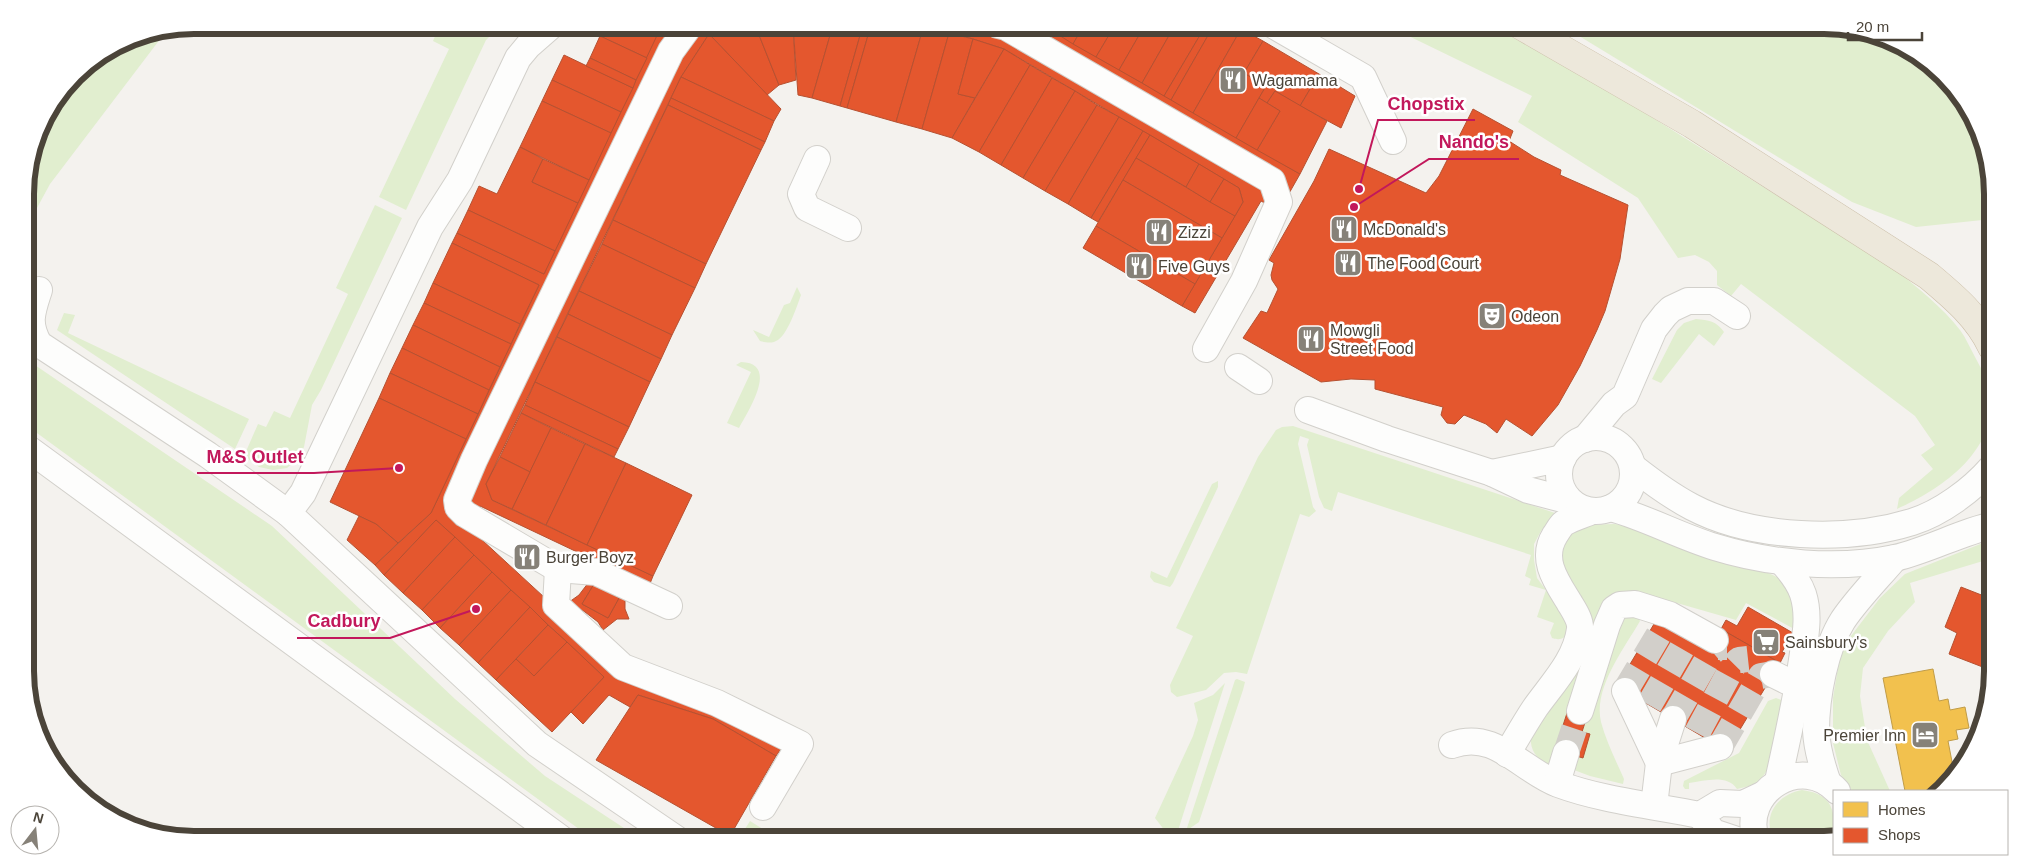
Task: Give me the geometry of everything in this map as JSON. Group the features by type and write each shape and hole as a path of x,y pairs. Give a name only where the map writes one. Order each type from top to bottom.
{"highway":[{"path":"1536,34 1692,124 1929,276 1961,303 1984,332"}],"street":[{"path":"288,513 303,493 430,227 460,180 518,58 542,34"},
{"path":"669,606 596,572 558,569 465,514 458,507 457,500 474,460 672,51 684,34"},
{"path":"1017,34 1272,181 1279,202 1244,281 1206,348"},
{"path":"1289,34 1363,77 1393,141"},
{"path":"817,159 801,194 807,208 848,228"},
{"path":"34,305 39,290"},
{"path":"1585,439 1614,404 1625,396 1654,329 1671,309 1688,301 1714,302 1737,316"},
{"path":"34,335 39,344 208,455 288,513 537,744 665,831"},
{"path":"1507,754 1534,710 1569,661 1581,627 1575,612 1554,577 1548,552 1552,539 1560,526 1566,522 1591,507 1618,504 1629,492 1634,475 1623,430 1627,409 1625,396"},
{"path":"1308,410 1387,439 1492,473 1528,490 1591,507 1631,514 1715,547 1782,562 1863,564 1924,550 1984,528"},
{"path":"1591,507 1565,494 1559,476 1563,458 1576,443 1585,439 1604,438 1614,441 1631,461 1667,492 1693,508 1722,519 1779,532 1823,535 1873,531 1912,522 1945,506 1984,477"},
{"path":"34,453 551,831"},
{"path":"1492,473 1563,458"},
{"path":"1833,787 1821,762 1816,731 1823,678 1833,641 1849,612 1895,558"},
{"path":"1754,831 1754,814 1770,788 1799,678 1806,628 1806,610 1803,594 1795,577 1782,562"},
{"path":"558,569 556,604 624,667 717,703 800,744 763,807"},
{"path":"1580,711 1614,609 1620,605 1635,604 1702,637"},
{"path":"1773,674 1787,680 1799,678"},
{"path":"1625,691 1658,763"},
{"path":"1649,705 1658,763"},
{"path":"1654,806 1658,763 1673,719"},
{"path":"1658,763 1697,733"},
{"path":"1452,745 1463,741 1488,742 1556,783 1700,815 1720,804 1742,804 1790,777 1814,776 1833,787"},
{"path":"1658,763 1720,747"},
{"path":"1556,783 1566,753"},
{"path":"1700,815 1712,831"}],"green space":[{"path":"436,34 492,34 486,40 406,210 379,197 449,49 433,41"},
{"path":"1405,34 1506,34 1605,88 1896,270 1938,306 1960,330 1984,376 1984,434 1974,453 1947,480 1914,501 1897,509 1899,498 1933,469 1921,455 1935,445 1915,416 1741,284 1731,296 1717,285 1717,271 1709,262 1695,255 1678,258 1638,198 1518,122 1532,96"},
{"path":"1576,34 1835,34 1867,40 1905,55 1938,80 1963,114 1972,132 1983,172 1984,220 1916,227 1852,202"},
{"path":"162,37 50,184 34,213 34,183 39,152 50,123 73,88 88,73 113,55 142,42"},
{"path":"375,205 402,218 321,390 312,405 304,447 298,459 287,468 273,470 259,467 244,456 258,424 266,427 274,411 290,418 348,294 336,288"},
{"path":"797,287 801,295 784,334 774,342 760,341 753,330 769,337 784,305 790,303"},
{"path":"64,313 75,315 68,333 249,419 235,449 57,330"},
{"path":"1696,319 1712,322 1718,325 1724,332 1714,346 1699,334 1661,383 1652,379 1677,330 1684,323"},
{"path":"741,362 752,364 758,370 760,379 754,400 739,428 727,423 751,372 736,365"},
{"path":"34,364 272,526 455,699 545,776 628,831 582,831 34,431"},
{"path":"1293,426 1558,514 1541,531 1534,544 1537,578 1546,590 1529,585 1531,579 1525,576 1531,555 1338,492 1332,511 1324,508 1319,497 1307,445 1309,439 1300,436 1298,444 1313,507 1316,511 1309,517 1300,514 1247,674 1236,672 1224,673 1206,690 1177,697 1171,692 1170,685 1193,636 1176,628 1258,457 1276,430 1282,427"},
{"path":"1218,481 1218,487 1173,583 1170,587 1154,582 1150,577 1151,571 1167,578 1212,484"},
{"path":"1614,524 1642,530 1686,550 1733,566 1766,572 1778,578 1787,587 1792,598 1796,630 1746,603 1736,620 1635,591 1569,707 1551,766 1534,753 1531,744 1531,732 1578,665 1558,554 1568,533 1585,525"},
{"path":"1984,543 1984,561 1910,583 1915,602 1888,631 1863,668 1860,696 1867,740 1890,790 1851,790 1841,775 1833,743 1833,698 1841,649 1880,598 1905,574"},
{"path":"1546,590 1558,606 1570,632 1562,638 1552,638 1550,633 1554,623 1537,617"},
{"path":"1638,616 1640,621 1612,669 1601,696 1601,722 1611,751 1624,779 1623,784 1574,770 1575,756 1583,758 1582,732 1620,618"},
{"path":"1235,680 1245,682 1243,690 1199,822 1186,831"},
{"path":"1225,683 1178,831 1165,831 1155,818 1193,736 1198,720 1194,703 1213,695"},
{"path":"1776,698 1784,701 1777,744 1770,765 1759,780 1752,785 1737,789 1728,781 1709,780 1689,783 1689,789 1685,789 1683,786 1684,781 1739,753 1768,701"},
{"path":"1810,791 1822,796 1830,804 1833,813 1833,831 1770,831 1771,815 1774,808 1779,801 1793,792"},
{"path":"750,821 766,831 744,831"}],"building: Homes":[{"name":"Premier Inn","path":"1933,669 1939,701 1948,699 1950,710 1965,707 1969,728 1956,730 1958,739 1948,741 1953,766 1932,790 1905,790 1883,678"}],"building: Shops":[{"path":"601,34 658,34 647,58 600,36"},
{"path":"658,34 709,34 681,77 486,484 492,500 653,576 649,586 480,506 469,528 620,667 783,746 776,756 713,719 638,695 630,707 609,695 583,724 571,712 604,677 436,520 384,575 375,565 431,513 539,285 452,243 457,233 544,274"},
{"path":"709,34 759,34 779,85 767,95"},
{"path":"709,34 781,109 774,121 681,77"},
{"path":"759,34 793,34 796,80 779,85"},
{"path":"794,34 830,34 812,98 798,95"},
{"path":"830,34 860,34 840,106 812,98"},
{"path":"860,34 868,34 847,108 840,106"},
{"path":"868,34 921,34 896,122 847,108"},
{"path":"921,34 949,34 922,129 896,122"},
{"path":"949,34 973,39 958,94 975,98 952,138 922,129"},
{"path":"955,34 1058,34 1300,174 1279,211 1261,201 1195,313 1182,306 1243,202 1239,188 1004,49"},
{"path":"1057,34 1079,34 1073,44"},
{"path":"1079,34 1110,34 1096,57 1073,44"},
{"path":"1110,34 1140,34 1119,70 1096,57"},
{"path":"1140,34 1170,34 1142,83 1119,70"},
{"path":"1170,34 1201,34 1164,96 1142,83"},
{"path":"1201,34 1209,34 1171,100 1164,96"},
{"path":"1209,34 1238,34 1193,113 1171,100"},
{"name":"Wagamama","path":"1238,34 1250,34 1263,41 1244,73 1266,86 1236,138 1193,113"},
{"path":"600,36 647,58 636,80 590,58"},
{"path":"973,39 1004,49 975,98 958,94"},
{"path":"1263,41 1319,74 1300,106 1275,91 1267,103 1259,98 1266,86 1244,73"},
{"path":"1004,49 1030,65 979,152 952,138"},
{"path":"564,55 633,88 621,112 552,80"},
{"path":"590,58 636,80 633,88 586,66"},
{"path":"1030,65 1052,78 1001,165 979,152"},
{"path":"1319,74 1355,96 1341,128 1300,106"},
{"path":"681,77 774,121 765,142 671,98"},
{"path":"1052,78 1075,91 1023,178 1001,165"},
{"path":"552,80 621,112 611,133 542,101"},
{"path":"1075,91 1097,105 1045,191 1023,178"},
{"path":"1275,91 1327,121 1300,174 1257,150 1280,111 1267,103"},
{"path":"671,98 765,142 761,150 668,105"},
{"path":"1259,98 1280,111 1257,150 1236,138"},
{"path":"542,101 611,133 589,180 520,147"},
{"path":"668,105 761,150 706,264 613,220"},
{"path":"1097,105 1119,117 1068,204 1045,191"},
{"path":"1473,109 1513,131 1509,141 1534,157 1561,170 1560,175 1628,205 1620,259 1605,311 1580,366 1558,405 1532,436 1506,419 1497,433 1486,424 1464,415 1455,424 1447,423 1441,415 1443,407 1375,389 1375,380 1351,379 1321,382 1243,338 1261,311 1267,313 1278,289 1271,275 1274,263 1269,260 1314,181 1329,149 1426,193 1439,176"},
{"path":"1119,117 1143,131 1091,218 1068,204"},
{"path":"1143,131 1150,135 1098,222 1091,218"},
{"path":"1150,135 1199,164 1186,187 1136,158"},
{"path":"520,147 543,159 532,182 578,203 555,251 468,210 479,186 497,194"},
{"path":"1136,158 1235,216 1222,238 1123,180"},
{"path":"543,159 589,180 578,203 532,182"},
{"path":"1199,164 1224,179 1210,202 1186,187"},
{"path":"1224,179 1239,188 1243,202 1235,216 1210,202"},
{"name":"Zizzi","path":"1123,180 1222,238 1195,284 1096,226"},
{"path":"468,210 555,251 544,274 457,233"},
{"path":"613,220 706,264 695,288 602,244"},
{"name":"Five Guys","path":"1096,226 1195,284 1182,306 1083,248"},
{"path":"452,243 539,285 520,324 433,283"},
{"path":"602,244 695,288 672,335 579,291"},
{"path":"433,283 520,324 511,344 424,303"},
{"path":"579,291 672,335 661,359 568,314"},
{"path":"424,303 511,344 500,367 413,325"},
{"path":"568,314 661,359 650,382 557,337"},
{"path":"413,325 500,367 489,390 402,348"},
{"path":"557,337 650,382 629,427 535,382"},
{"path":"402,348 489,390 478,414 390,373"},
{"path":"390,373 478,414 466,439 379,398"},
{"path":"535,382 629,427 618,449 525,405"},
{"path":"379,398 466,439 431,513 398,543 376,524 330,502"},
{"path":"525,405 618,449 614,457 521,413"},
{"path":"521,413 551,428 530,472 500,457"},
{"path":"551,428 585,444 546,525 512,509"},
{"path":"585,444 626,463 587,545 546,525"},
{"path":"500,457 530,472 512,509 492,500 486,484"},
{"path":"626,463 692,495 653,576 587,545"},
{"path":"359,516 376,524 398,543 375,565 347,540"},
{"path":"436,520 455,537 403,593 384,575"},
{"path":"455,537 474,555 422,610 403,593"},
{"path":"474,555 492,572 440,628 422,610"},
{"path":"492,572 511,590 459,645 440,628"},
{"path":"595,574 625,598 625,609 629,619 617,619 603,630 598,622 585,612 565,605 579,595","holes":["594,584 619,598 608,618 582,604"]},
{"path":"594,584 619,598 608,618 582,604"},
{"path":"1961,587 1984,596 1984,668 1949,654 1957,633 1945,627"},
{"path":"511,590 530,607 478,663 459,645"},
{"path":"530,607 548,625 496,680 478,663"},
{"name":"Sainsbury's","path":"1748,607 1793,633 1782,652 1785,653 1780,663 1721,629 1726,620 1737,626"},
{"name":"Sainsbury's","path":"1657,619 1721,629 1780,663 1727,751 1617,686"},
{"path":"548,625 567,642 534,676 516,659"},
{"path":"567,642 604,677 552,732 496,680 516,659 534,676"},
{"path":"638,695 713,719 776,756 733,831 721,831 596,760"},
{"path":"1569,707 1588,713 1582,732 1590,734 1583,758 1555,750"}],"tunnel":[{"path":"1625,691 1665,624"},
{"path":"1649,705 1688,638"},
{"path":"1673,719 1711,653 1718,647 1727,647"},
{"path":"1697,733 1733,666 1739,660 1748,659"},
{"path":"1720,747 1761,676 1773,674"},
{"path":"1566,753 1580,711"}],"place":[{"name":"Wagamama","path":"1233,80"},
{"name":"Chopstix","path":"1359,189"},
{"name":"Nando's","path":"1354,207"},
{"name":"McDonald's","path":"1344,229"},
{"name":"Zizzi","path":"1159,232"},
{"name":"The Food Court","path":"1348,263"},
{"name":"Five Guys","path":"1139,266"},
{"name":"Odeon","path":"1492,316"},
{"name":"Mowgli Street Food","path":"1311,339"},
{"name":"M&S Outlet","path":"399,468"},
{"name":"Burger Boyz","path":"527,557"},
{"name":"Cadbury","path":"476,609"},
{"name":"Sainsbury's","path":"1766,642"},
{"name":"Premier Inn","path":"1925,735"}]}
